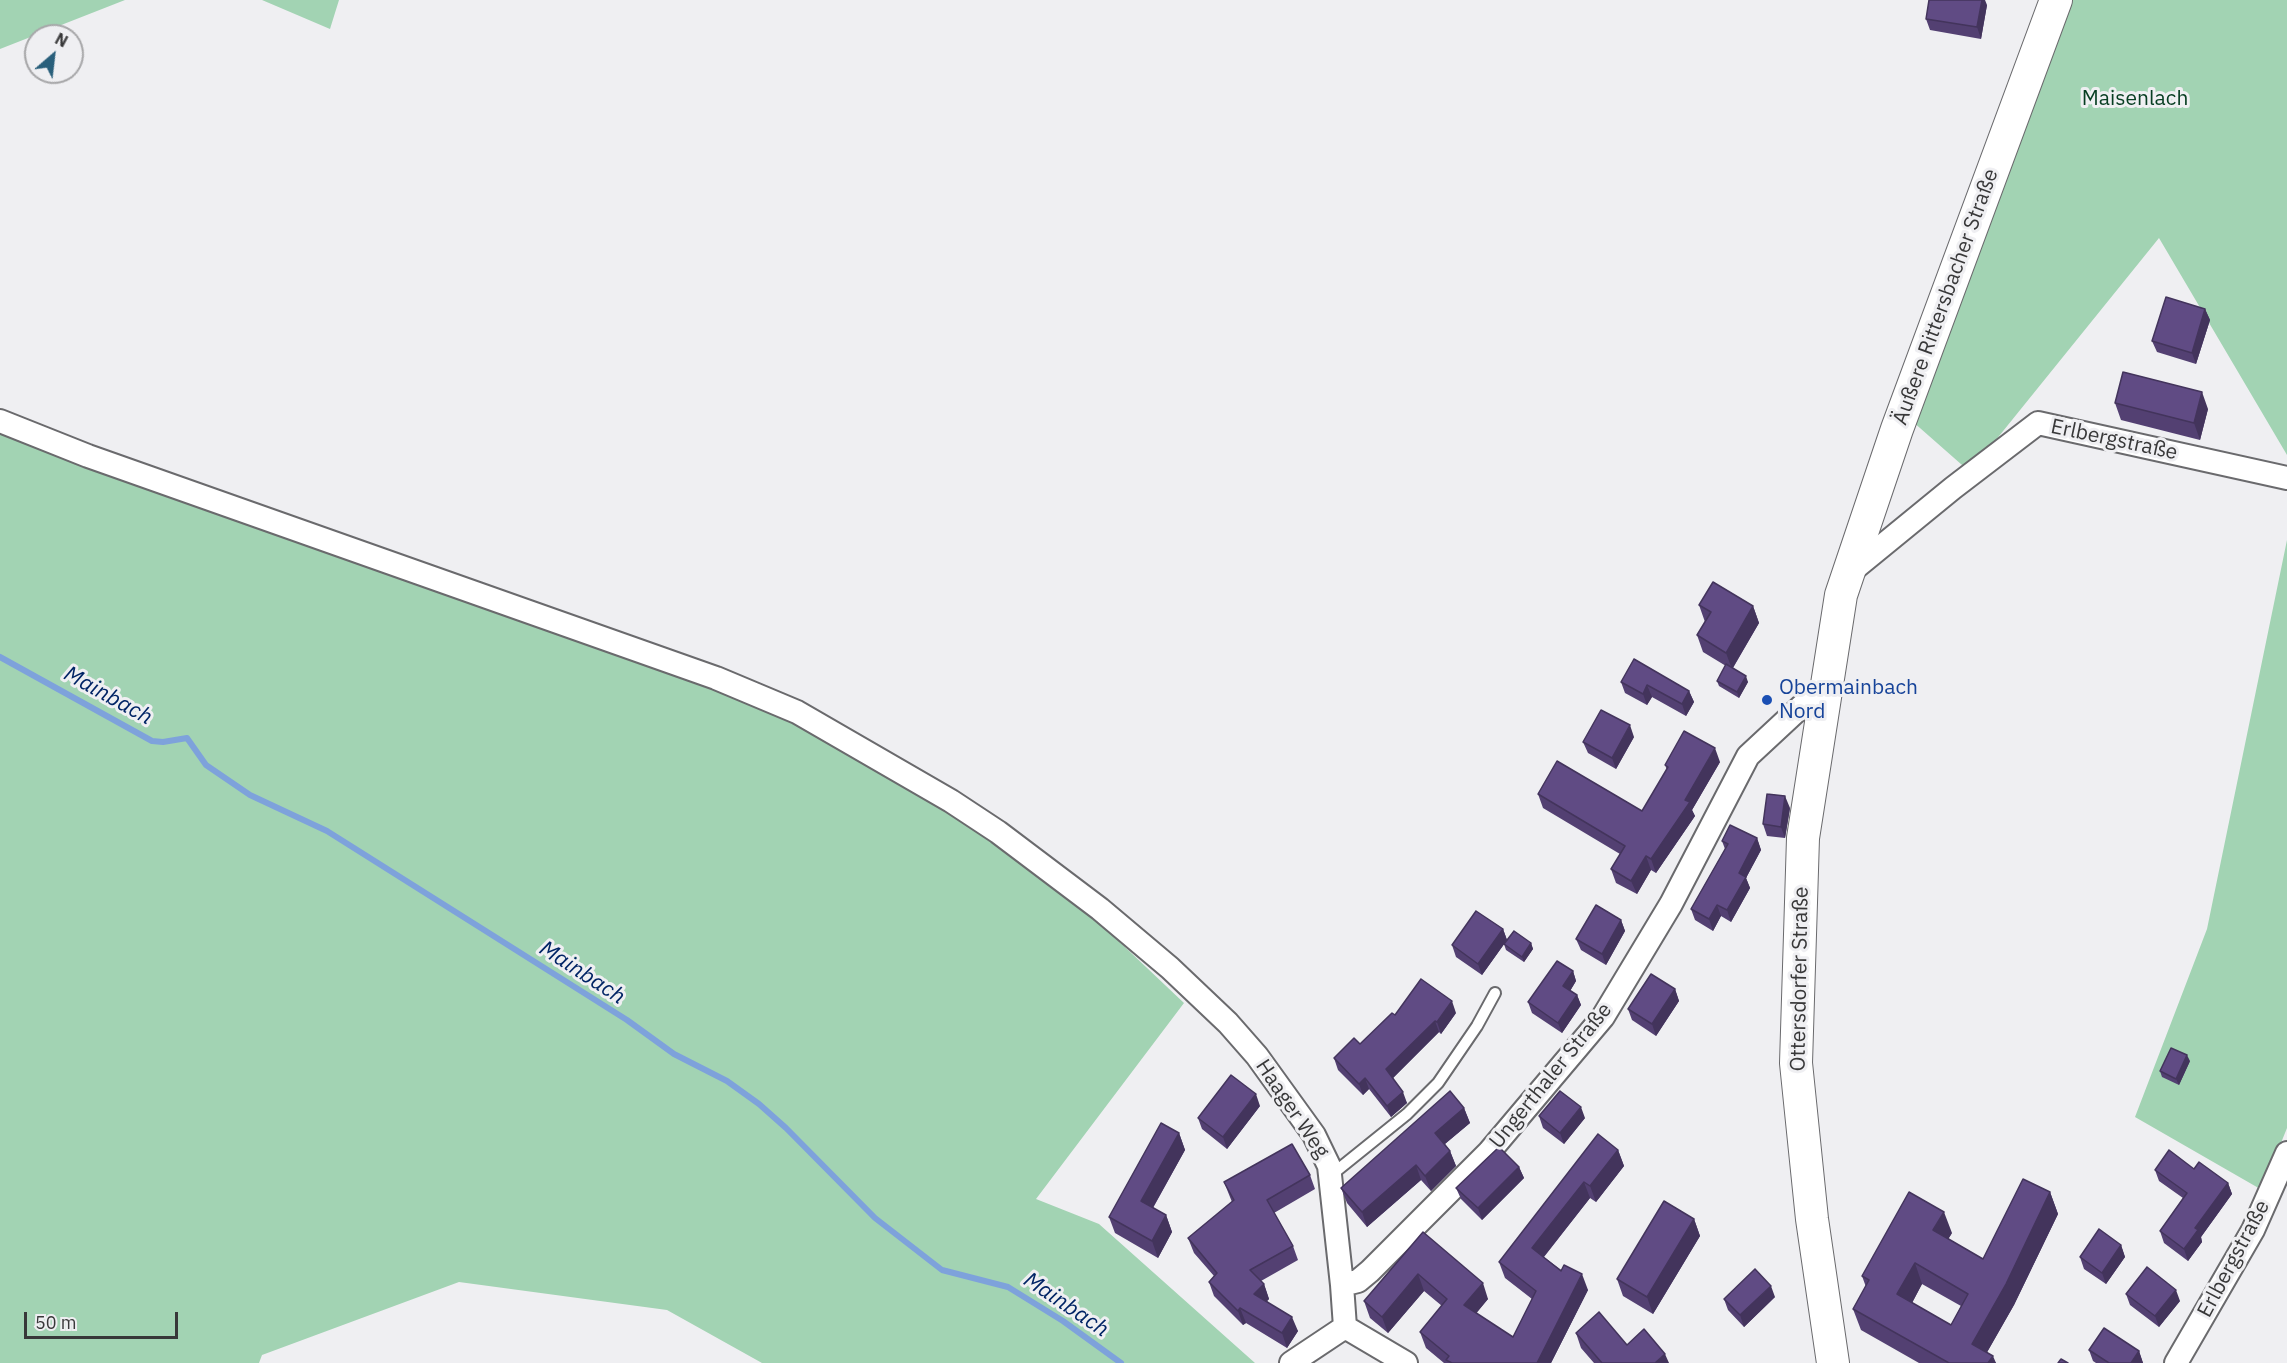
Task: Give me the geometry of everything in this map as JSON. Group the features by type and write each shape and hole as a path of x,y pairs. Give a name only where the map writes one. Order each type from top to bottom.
{"main road":[{"name":"Äußere Rittersbacher Straße","path":"1844,585 1897,429 2056,0"},
{"name":"Ottersdorfer Straße","path":"1833,1363 1812,1219 1796,1063 1803,838 1844,585"}],"street":[{"name":"Haager Weg","path":"0,421 88,456 716,678 797,712 951,801 998,832 1100,909 1170,968 1228,1023 1257,1056 1314,1135 1329,1166 1342,1285"},
{"name":"Erlbergstraße","path":"1844,585 1953,488 2038,423 2287,478"},
{"name":"Ungerthaler Straße","path":"1342,1285 1358,1281 1489,1152 1603,1017 1671,904 1748,756 1804,704 1825,693"},
{"name":"Erlbergstraße","path":"2176,1363 2253,1230 2287,1153"},
{"path":"1342,1285 1345,1327"},
{"path":"1291,1363 1345,1327"},
{"path":"1345,1327 1406,1363"}],"lane":[{"path":"1330,1176 1407,1114 1438,1083 1477,1026 1495,993"}],"green space":[{"path":"0,0 125,0 64,24 24,24 24,40 0,49"},
{"path":"262,0 339,0 330,29"},
{"name":"Maisenlach","path":"2069,0 2287,0 2287,455 2159,238 1970,472 1912,421"},
{"path":"0,420 770,700 1015,843 1184,1003 1036,1199 1099,1224 1255,1363 762,1363 667,1310 459,1282 262,1355 259,1363 0,1363"},
{"path":"2287,540 2287,1128 2262,1190 2135,1117 2207,929"}],"building":[{"path":"1929,0 1982,0 1977,27 1926,19"},
{"path":"2166,297 2205,309 2192,353 2152,341"},
{"path":"2123,372 2202,392 2194,423 2115,403"},
{"path":"1713,582 1753,606 1726,653 1697,635 1711,612 1699,605"},
{"path":"1634,659 1689,691 1682,704 1647,685 1643,694 1621,682"},
{"path":"1726,664 1746,676 1737,692 1717,681"},
{"path":"1601,710 1630,725 1612,758 1583,742"},
{"path":"1684,731 1715,748 1685,800 1690,802 1651,859 1646,856 1631,881 1611,869 1625,846 1538,794 1557,761 1642,811 1668,767 1665,765"},
{"path":"1767,794 1785,796 1781,827 1763,824"},
{"path":"1730,825 1757,838 1739,873 1746,877 1727,910 1717,905 1709,919 1691,909 1728,844 1722,841"},
{"path":"1596,905 1621,920 1602,954 1576,939"},
{"path":"1476,911 1503,929 1478,964 1452,945"},
{"path":"1514,931 1531,943 1522,957 1504,944"},
{"path":"1557,961 1573,971 1563,986 1577,995 1558,1023 1528,1002"},
{"path":"1651,974 1675,989 1652,1024 1628,1009"},
{"path":"1421,979 1452,1001 1437,1022 1435,1021 1386,1069 1403,1092 1387,1106 1365,1078 1359,1084 1334,1058 1354,1038 1360,1044 1392,1013 1395,1015"},
{"path":"2171,1048 2187,1055 2176,1079 2160,1071"},
{"path":"1231,1075 1256,1094 1223,1137 1198,1118"},
{"path":"1450,1091 1464,1108 1435,1133 1450,1151 1425,1176 1416,1165 1362,1212 1341,1188"},
{"path":"1560,1091 1581,1107 1560,1133 1539,1116"},
{"path":"1161,1123 1179,1133 1141,1201 1166,1215 1152,1241 1109,1217"},
{"path":"1598,1134 1618,1150 1590,1186 1584,1182 1532,1248 1561,1271 1564,1265 1582,1274 1537,1363 1452,1363 1446,1360 1449,1356 1420,1332 1447,1299 1418,1274 1382,1317 1364,1301 1423,1232 1483,1283 1464,1305 1513,1337 1536,1291 1499,1262"},
{"path":"1292,1144 1310,1175 1267,1200 1293,1246 1250,1270 1264,1284 1254,1294 1292,1317 1282,1333 1240,1308 1238,1311 1209,1282 1217,1273 1188,1238 1234,1200 1224,1182"},
{"path":"1499,1147 1519,1167 1478,1208 1456,1188"},
{"path":"2169,1150 2194,1169 2199,1162 2228,1183 2195,1228 2198,1230 2184,1249 2160,1231 2187,1193 2155,1170"},
{"path":"2023,1179 2050,1192 2006,1284 1972,1344 1993,1356 1988,1363 1949,1363 1853,1309 1869,1280 1862,1276 1909,1192 1944,1212 1933,1230 1983,1259","holes":["1915,1263 1968,1294 1951,1325 1897,1294"]},
{"path":"1664,1201 1694,1219 1647,1297 1617,1279"},
{"path":"2099,1229 2121,1245 2102,1273 2080,1257"},
{"path":"2147,1267 2176,1290 2155,1316 2126,1294"},
{"path":"1755,1269 1771,1286 1740,1315 1724,1299"},
{"path":"1599,1312 1627,1345 1644,1329 1665,1354 1655,1363 1602,1363 1576,1333"},
{"path":"2104,1328 2139,1351 2131,1363 2109,1363 2089,1350"}],"waterway":[{"name":"Mainbach","path":"0,657 152,741 163,742 187,738 206,765 250,795 327,831 627,1020 674,1054 727,1081 759,1104 786,1128 875,1218 942,1270 1008,1287 1063,1321 1121,1363"}],"place":[{"name":"Obermainbach Nord","path":"1767,700"}]}
